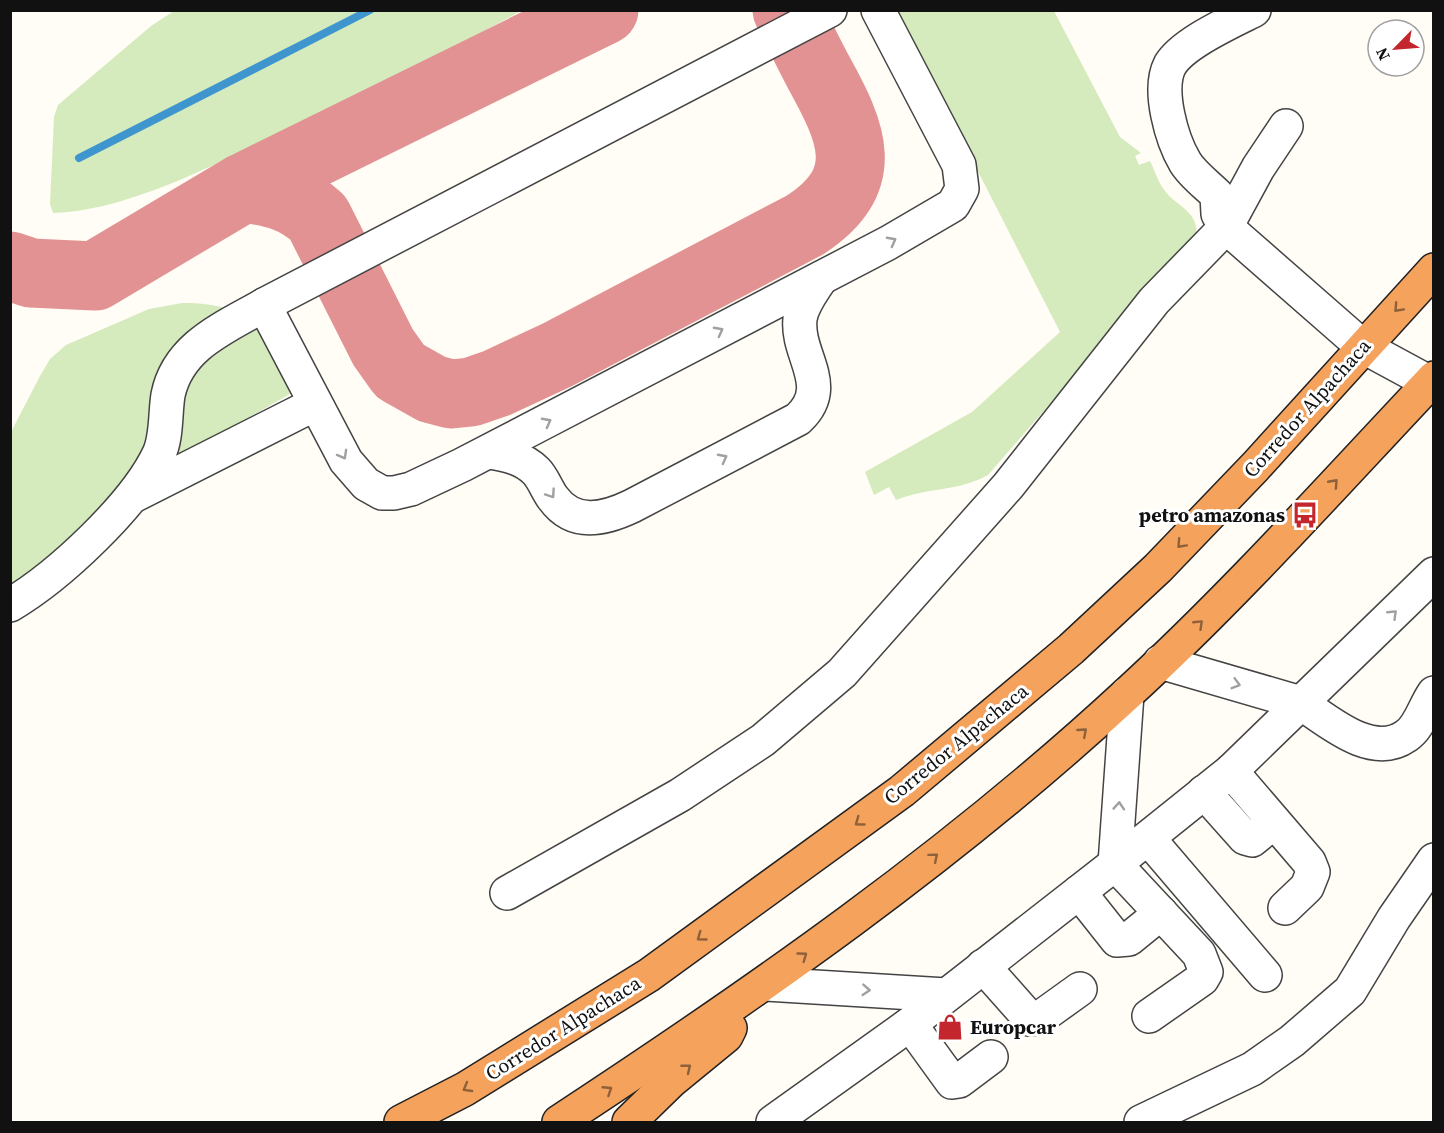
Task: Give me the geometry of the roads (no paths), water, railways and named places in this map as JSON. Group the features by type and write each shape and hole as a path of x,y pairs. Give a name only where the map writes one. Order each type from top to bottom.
{"highway":[{"name":"Corredor Alpachaca","path":"401,1122 465,1089 649,975 902,791 1071,649 1158,568 1255,467 1362,346 1434,270"},
{"path":"559,1122 732,1008 889,895 1127,694 1267,556 1433,382"},
{"path":"629,1122 671,1081 726,1036 732,1024 732,1008"}],"lane":[{"path":"10,605 71,558 135,495 161,451 169,394 178,366 196,346 264,305 830,10"},
{"path":"264,305 315,404 356,475 382,494 411,489 490,452 934,218 953,205 963,189 959,165 878,10"},
{"path":"1254,10 1197,40 1170,65 1164,95 1170,124 1186,164 1217,195 1218,214 1226,227 1362,346 1433,382"},
{"path":"507,893 689,789 763,740 842,673 1008,486 1154,302 1226,227 1258,168 1286,126"},
{"path":"490,452 512,456 525,462 537,472 563,509 579,517 593,519 612,515 632,506 798,419 806,412 814,381 800,333 800,319 803,306 821,278"},
{"path":"135,495 315,404"},
{"path":"773,1122 910,1024 1231,771 1434,574"},
{"path":"1160,662 1301,703 1351,737 1363,741 1393,742 1406,736 1416,727 1434,693"},
{"path":"1127,694 1115,864 1199,954 1206,972 1202,979 1149,1016"},
{"path":"1231,771 1309,862 1313,872 1307,887 1285,908"},
{"path":"1204,792 1245,838 1252,840 1274,822"},
{"path":"1148,838 1264,975"},
{"path":"1141,1122 1252,1069 1292,1041 1350,991 1394,918 1434,860"},
{"path":"1078,892 1117,940 1129,939 1161,913"},
{"path":"984,966 1030,1019 1041,1017 1080,989"},
{"path":"766,984 946,995"},
{"path":"910,1024 952,1082 958,1082 991,1057"}],"waterway":[{"path":"79,158 370,10"}],"place":[{"name":"petro amazonas","path":"1305,515"},
{"name":"Europcar","path":"950,1027"}]}
